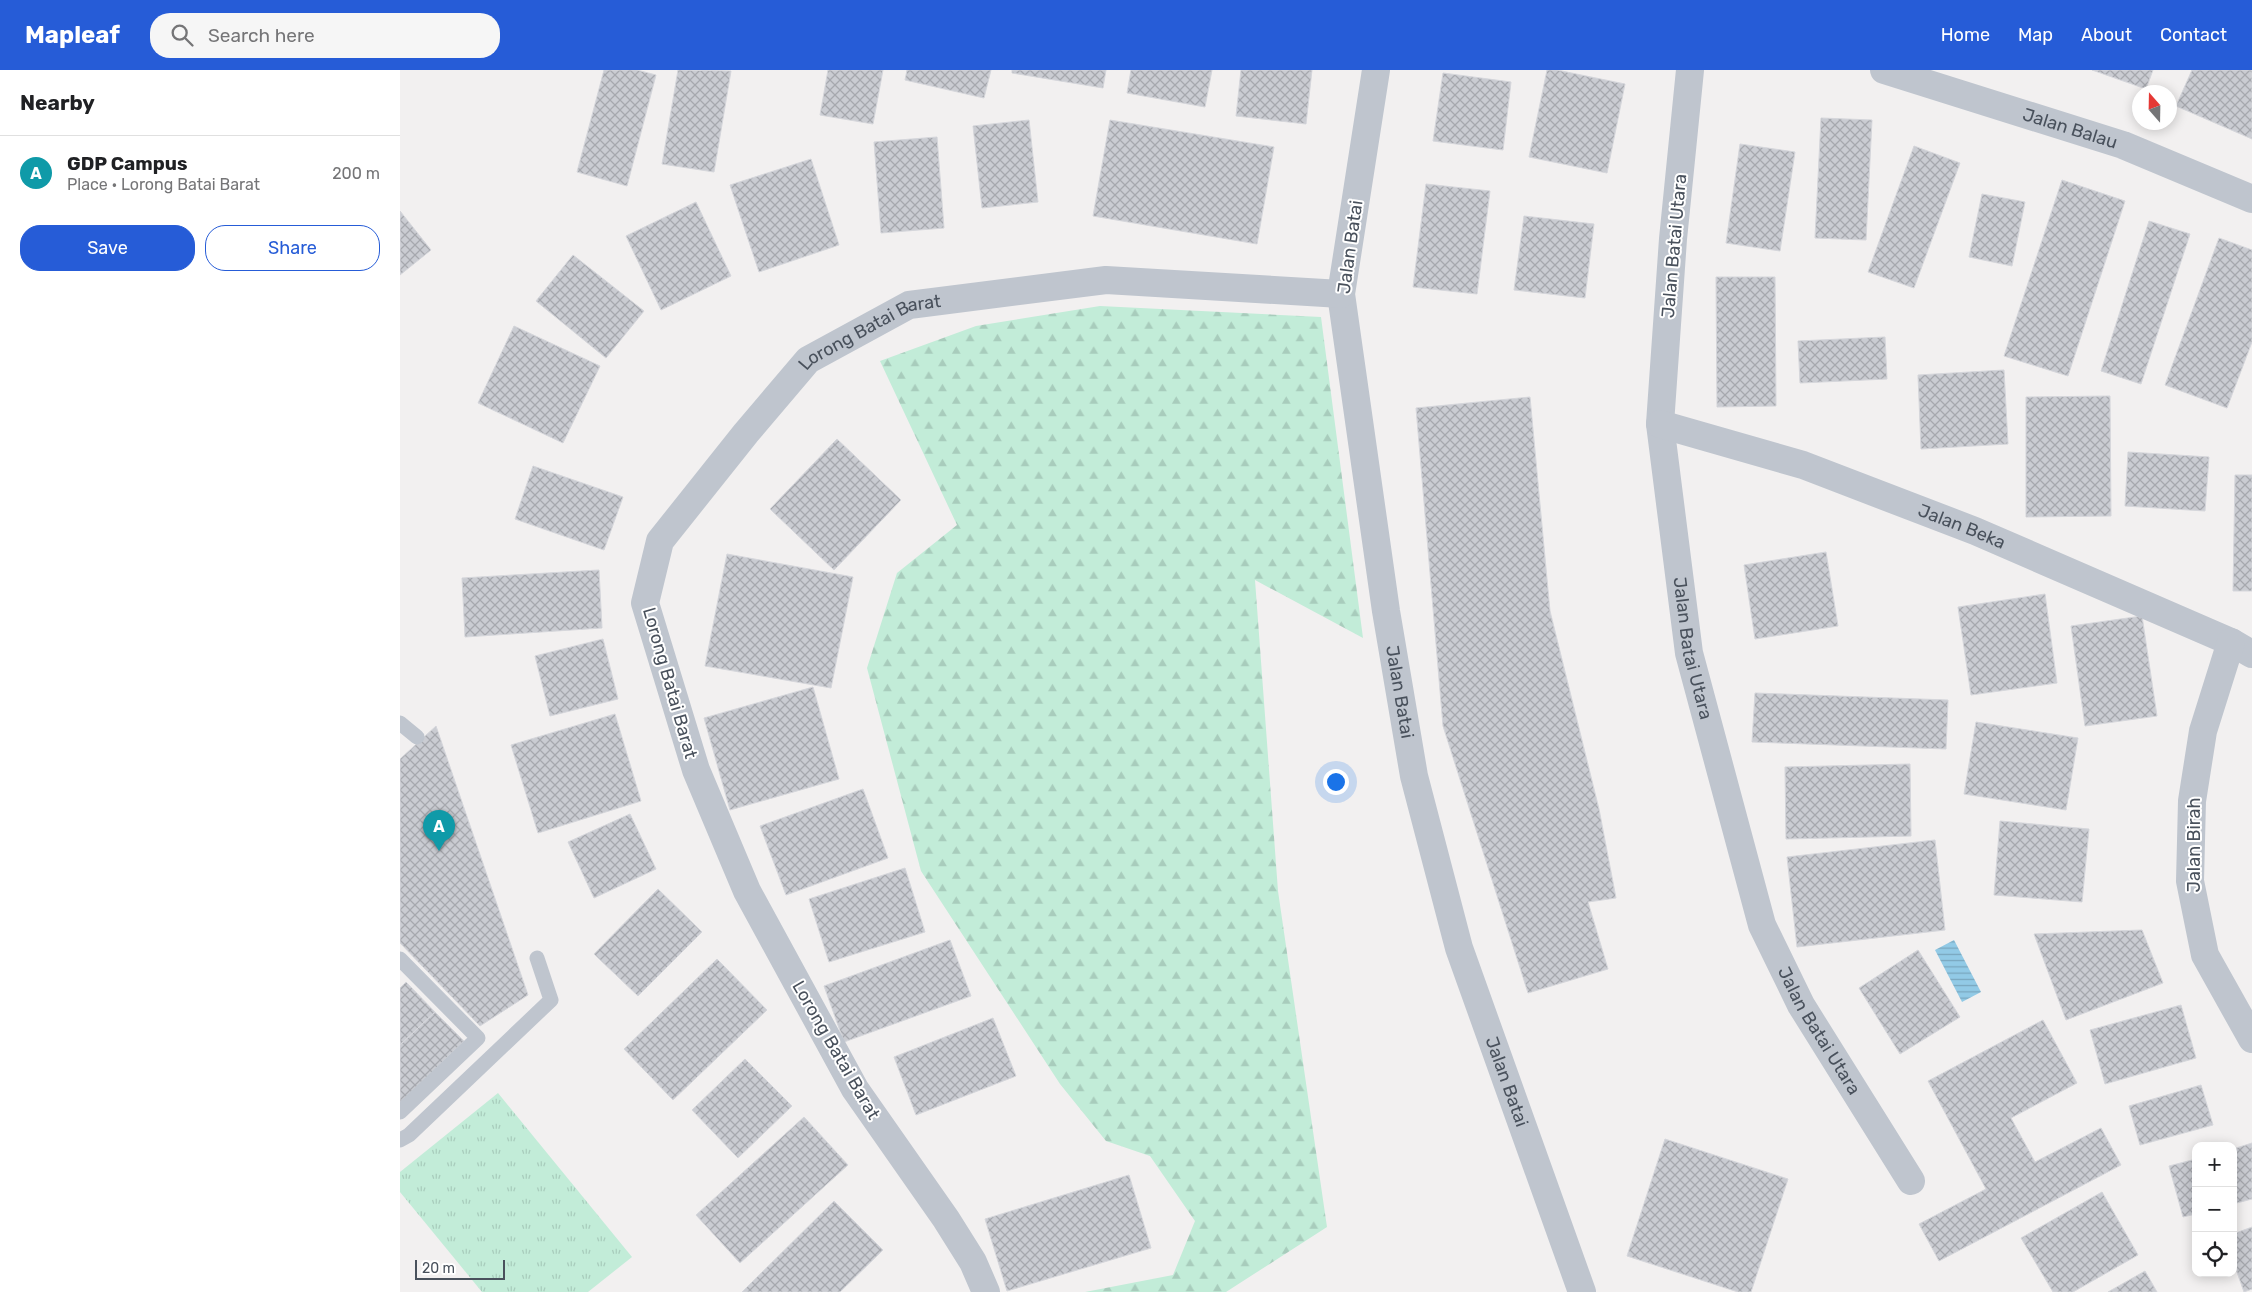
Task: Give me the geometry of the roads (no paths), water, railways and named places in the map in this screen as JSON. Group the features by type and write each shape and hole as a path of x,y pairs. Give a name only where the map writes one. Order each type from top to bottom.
{"street":[{"name":"Jalan Batai","path":"1376,70 1341,294 1386,611 1414,776 1459,948 1582,1292"},
{"name":"Jalan Batai Utara","path":"1690,70 1673,239 1660,424 1689,654 1762,925 1801,1005 1911,1181"},
{"name":"Jalan Balau","path":"1884,70 2123,145 2252,199"},
{"name":"Lorong Batai Barat","path":"986,1292 973,1262 946,1219 855,1089 746,891 696,770 645,603 660,541 746,433 808,360 909,305 1106,280 1341,294"},
{"name":"Jalan Beka","path":"1660,424 1803,465 1921,510 1975,531 2242,648"},
{"name":"Jalan Birah","path":"2242,648 2203,730 2192,801 2190,881 2206,955 2252,1039"}],"lane":[{"path":"400,1140 409,1135 551,1000 537,958"},
{"path":"400,959 478,1038 400,1112"}],"water":[{"path":"1954,940 1981,992 1962,1002 1935,950"}],"place":[{"name":"GDP Campus","path":"439,851"}]}
